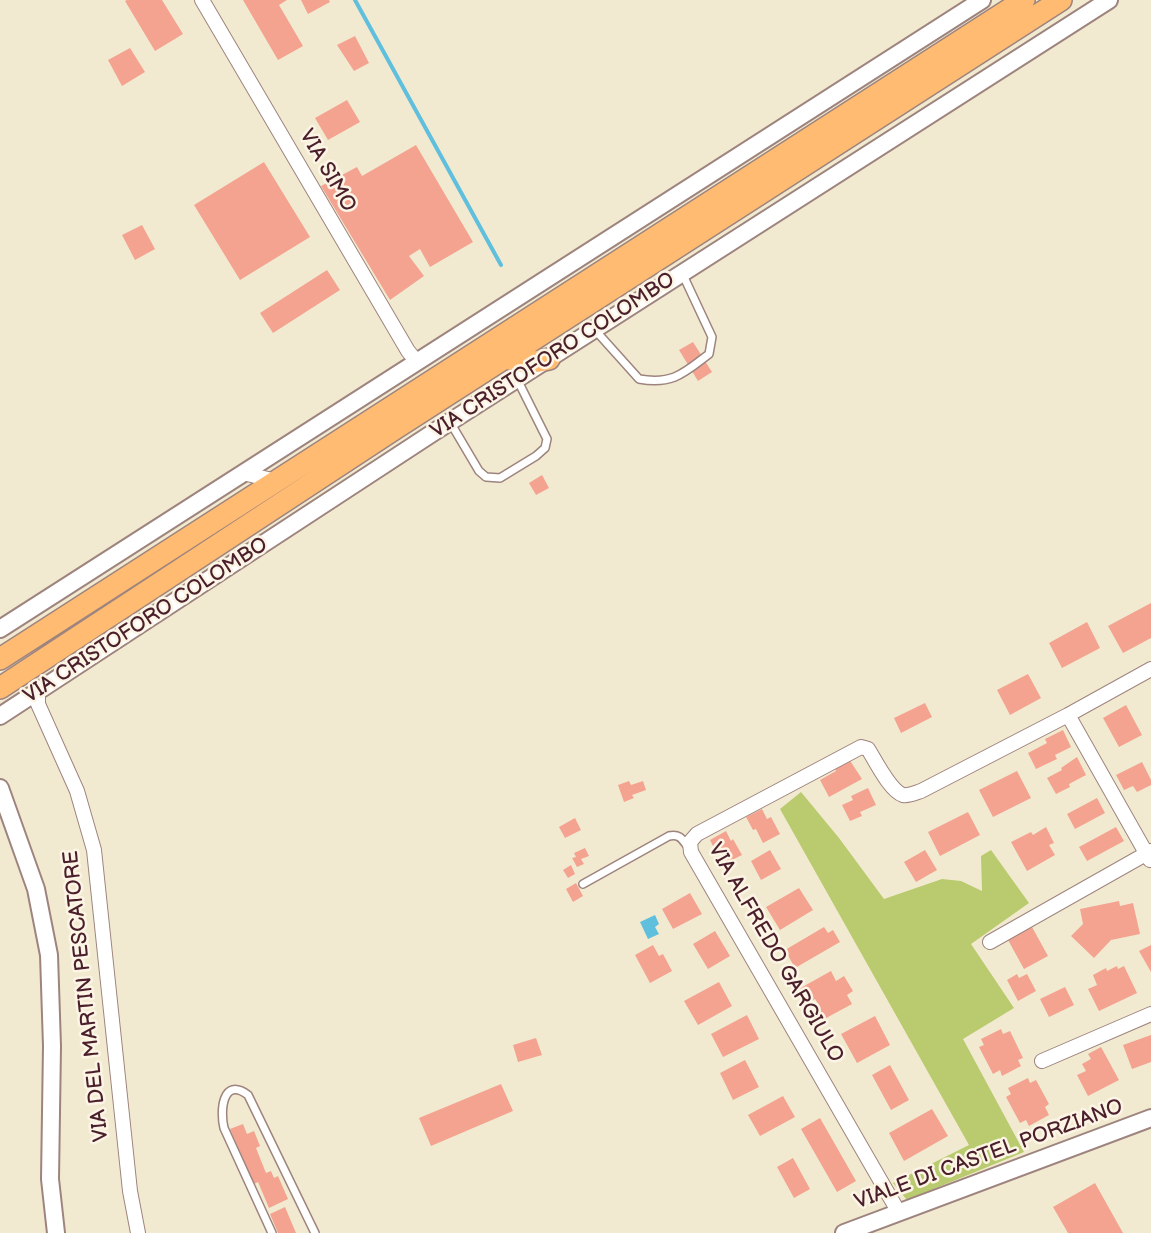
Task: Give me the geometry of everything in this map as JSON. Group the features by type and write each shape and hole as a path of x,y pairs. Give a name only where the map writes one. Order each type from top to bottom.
{"main road":[{"path":"0,659 1024,0"},
{"name":"VIA CRISTOFORO COLOMBO","path":"0,688 505,358 1061,0"},
{"path":"505,358 530,363 549,359"}],"street":[{"name":"VIA SIMO","path":"202,0 408,351 417,362"},
{"path":"0,629 982,0"},
{"name":"VIA CRISTOFORO COLOMBO","path":"0,716 450,422 1109,0"},
{"path":"243,474 276,481"},
{"name":"VIA ALFREDO GARGIULO","path":"898,1211 691,852 690,842 697,834 861,747 868,749 893,788 899,793 909,795 921,791 1151,669"},
{"name":"VIA DEL MARTIN PESCATORE","path":"38,691 38,704 77,791 94,850 128,1168 138,1233"},
{"path":"990,942 1150,856 1068,715"},
{"path":"0,788 36,889 49,956 52,1046 50,1179 56,1233"},
{"path":"1042,1061 1151,1014"},
{"name":"VIALE DI CASTEL PORZIANO","path":"844,1233 1151,1118"}],"lane":[{"path":"595,330 639,380 666,381 679,377 709,354 712,337 682,273"},
{"path":"450,422 479,471 486,477 500,478 536,456 545,448 547,439 518,379"},
{"path":"583,884 669,836 676,835 681,838 691,852"},
{"path":"272,1233 224,1128 221,1115 222,1105 224,1098 230,1092 239,1090 248,1095 315,1233"}],"green space":[{"path":"801,792 839,838 884,899 942,879 961,881 982,891 981,856 991,850 1029,903 971,944 1014,1008 963,1039 1024,1152 907,1200 893,1183 969,1145 780,809"}],"water":[{"path":"655,915 659,924 655,927 659,934 648,939 640,922"}],"building":[{"path":"162,0 183,34 155,51 125,1"},
{"path":"243,0 287,0 279,5 303,46 278,60"},
{"path":"301,0 329,0 330,2 308,14"},
{"path":"355,36 369,63 354,71 337,45"},
{"path":"130,48 145,72 122,86 108,60"},
{"path":"347,100 360,122 328,140 315,118"},
{"path":"416,145 473,242 430,267 420,249 409,256 424,276 390,300 321,186 357,167 362,176"},
{"path":"264,162 310,237 240,280 194,205"},
{"path":"142,225 155,249 135,260 122,235"},
{"path":"327,270 340,290 273,333 260,313"},
{"path":"693,342 712,372 698,381 679,350"},
{"path":"542,475 549,488 536,495 529,483"},
{"path":"1151,603 1151,638 1123,653 1108,626"},
{"path":"1087,622 1100,648 1062,668 1049,643"},
{"path":"1028,674 1041,698 1010,715 997,690"},
{"path":"925,703 932,717 901,733 894,718"},
{"path":"1126,705 1142,735 1119,747 1103,718"},
{"path":"1063,730 1071,747 1055,755 1057,759 1036,769 1028,753 1047,743 1045,739"},
{"path":"1077,757 1086,775 1056,794 1047,778 1062,770 1061,768"},
{"path":"849,759 862,779 829,797 820,780 836,771 834,767"},
{"path":"1142,762 1151,780 1151,785 1137,792 1133,786 1124,790 1116,775"},
{"path":"1017,771 1031,798 993,817 979,790"},
{"path":"629,781 631,785 643,781 646,790 632,795 634,798 624,802 618,785"},
{"path":"868,788 876,805 860,812 862,816 850,821 842,805 853,800 851,796"},
{"path":"1097,798 1105,813 1075,829 1067,814"},
{"path":"762,809 767,819 771,817 780,834 763,843 756,829 753,830 746,817"},
{"path":"968,812 980,835 940,856 928,832"},
{"path":"575,818 581,830 565,838 559,827"},
{"path":"1046,827 1054,843 1049,845 1055,855 1027,871 1011,842 1031,832 1033,835"},
{"path":"1116,827 1124,841 1087,861 1079,847"},
{"path":"726,831 742,855 726,863 720,852 717,854 710,840"},
{"path":"585,848 589,856 581,859 584,864 577,867 572,858 576,857 574,853"},
{"path":"770,850 781,869 761,880 751,861"},
{"path":"925,850 937,870 916,882 904,862"},
{"path":"571,865 575,874 568,878 563,870"},
{"path":"576,883 583,896 573,902 566,889"},
{"path":"799,888 813,910 780,930 766,907"},
{"path":"690,893 702,914 673,929 662,909"},
{"path":"1119,901 1120,906 1133,903 1140,934 1111,940 1094,958 1071,936 1083,924 1080,909"},
{"path":"824,927 828,933 833,930 840,942 795,968 785,950"},
{"path":"1032,927 1048,956 1024,969 1008,940"},
{"path":"715,931 730,956 708,969 693,944"},
{"path":"653,945 659,956 663,954 672,971 650,983 635,955"},
{"path":"1151,945 1151,972 1139,951"},
{"path":"1117,966 1118,969 1124,966 1137,993 1099,1011 1088,989 1097,985 1093,975 1106,968 1107,971"},
{"path":"831,971 836,981 844,976 853,991 847,995 852,1004 817,1023 810,1010 819,1005 815,999 806,1004 797,990"},
{"path":"1017,974 1019,978 1027,974 1036,991 1018,1001 1007,980"},
{"path":"719,982 732,1006 698,1025 684,1001"},
{"path":"1065,987 1074,1005 1049,1017 1040,999"},
{"path":"747,1015 759,1039 723,1057 711,1034"},
{"path":"875,1016 890,1045 857,1063 841,1034"},
{"path":"1001,1029 1003,1034 1010,1031 1023,1058 1018,1060 1021,1066 1002,1076 1000,1070 993,1074 979,1047 984,1045 981,1039"},
{"path":"1151,1035 1151,1062 1132,1069 1123,1045"},
{"path":"536,1038 542,1055 518,1062 513,1045"},
{"path":"1101,1047 1119,1080 1088,1096 1077,1075 1086,1071 1082,1064 1091,1059 1088,1054"},
{"path":"745,1060 759,1087 733,1100 720,1073"},
{"path":"890,1065 909,1100 891,1110 872,1075"},
{"path":"1028,1078 1030,1083 1036,1080 1049,1104 1045,1107 1049,1115 1029,1126 1026,1120 1020,1123 1006,1097 1011,1094 1008,1088"},
{"path":"501,1084 513,1111 431,1146 419,1118"},
{"path":"783,1096 795,1117 760,1136 748,1115"},
{"path":"932,1109 948,1136 904,1161 889,1133"},
{"path":"820,1118 856,1181 837,1192 801,1129"},
{"path":"243,1124 247,1134 254,1131 260,1146 256,1148 266,1173 271,1171 274,1178 278,1176 288,1199 269,1208 258,1182 254,1184 230,1129"},
{"path":"793,1158 810,1189 794,1198 777,1167"},
{"path":"1095,1183 1123,1233 1068,1233 1053,1207"},
{"path":"285,1207 296,1233 278,1233 270,1214"}],"waterway":[{"path":"355,0 501,265"}]}
